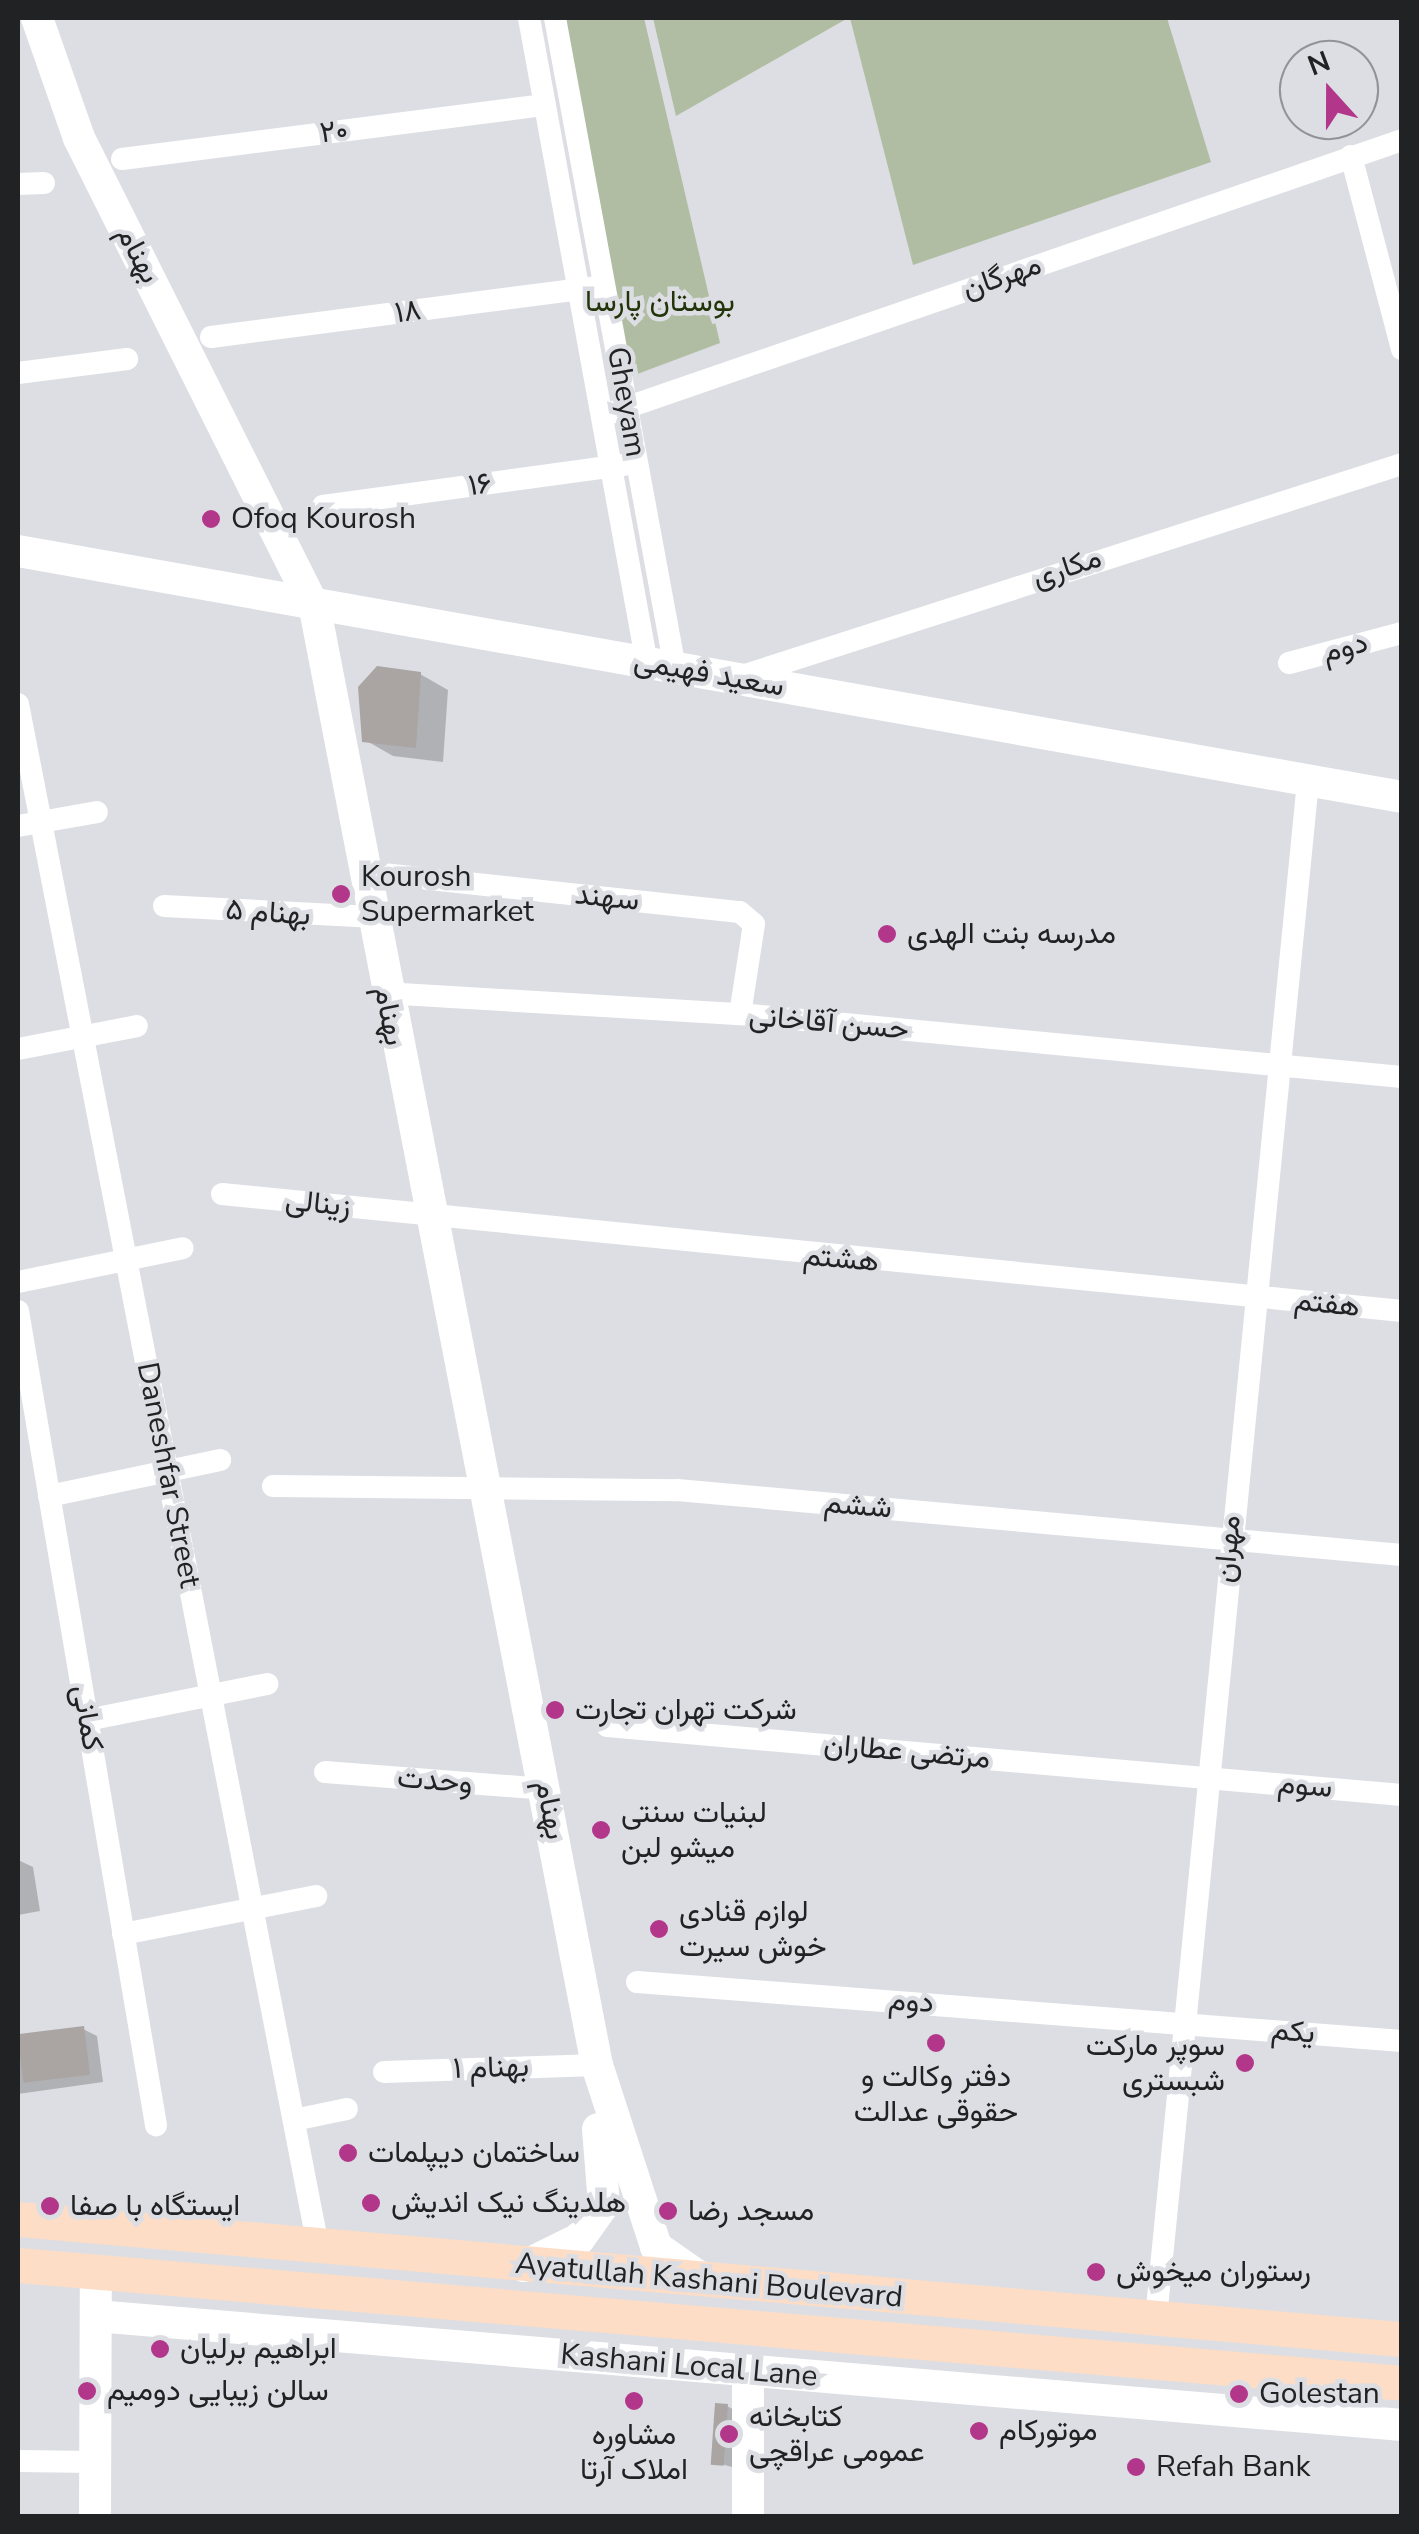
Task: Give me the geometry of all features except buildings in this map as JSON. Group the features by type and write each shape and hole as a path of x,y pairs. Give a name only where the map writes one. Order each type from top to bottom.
{"main road":[{"name":"بهنام","path":"38,18 78,138 315,609 422,1217 485,1489 598,2065 615,2100 619,2201 656,2247 702,2280"},
{"name":"سعید فهیمی","path":"18,551 315,609 736,678 1402,797"},
{"path":"524,2266 579,2239 619,2201"},
{"name":"Ayatullah Kashani Boulevard","path":"18,2219 524,2266 1402,2339"},
{"name":"Ayatullah Kashani Boulevard","path":"18,2264 1402,2383"},
{"path":"94,2516 96,2272"},
{"name":"Kashani Local Lane","path":"96,2316 1402,2424"},
{"path":"748,2371 748,2516"}],"street":[{"name":"Gheyam","path":"528,18 612,467 661,666"},
{"name":"Gheyam","path":"555,18 638,462 661,666"},
{"name":"۲۰","path":"122,159 545,105"},
{"name":"مهرگان","path":"602,416 1402,140"},
{"path":"1351,156 1402,349"},
{"path":"18,184 44,183"},
{"name":"۱۸","path":"211,337 605,286"},
{"path":"18,373 127,359"},
{"name":"۱۶","path":"323,506 638,462"},
{"name":"مکاری","path":"736,678 1402,464"},
{"name":"دوم","path":"1289,663 1402,633"},
{"name":"Daneshfar Street","path":"18,704 318,2246"},
{"name":"مهران","path":"1156,2318 1274,1065 1308,781"},
{"path":"18,826 97,812"},
{"name":"سهند","path":"364,872 740,912 754,924 740,1014"},
{"name":"بهنام ۵","path":"164,906 372,917"},
{"name":"حسن آقاخانی","path":"384,993 740,1014 1402,1076"},
{"path":"18,1050 136,1026"},
{"name":"زینالی","path":"222,1194 422,1217"},
{"name":"هشتم","path":"422,1217 1252,1297"},
{"path":"18,1282 183,1248"},
{"name":"هفتم","path":"1252,1297 1402,1312"},
{"name":"کمانی","path":"18,1311 156,2125"},
{"path":"49,1496 220,1460"},
{"name":"ششم","path":"274,1486 676,1490 1402,1555"},
{"path":"87,1720 266,1684"},
{"name":"مرتضی عطاران","path":"607,1726 1208,1777"},
{"name":"وحدت","path":"325,1772 546,1789"},
{"name":"سوم","path":"1208,1777 1402,1795"},
{"path":"123,1934 316,1896"},
{"name":"دوم","path":"637,1982 1185,2022"},
{"name":"یکم","path":"1185,2022 1402,2041"},
{"name":"بهنام ۱","path":"384,2072 598,2065"},
{"path":"294,2120 347,2109"},
{"path":"18,2461 95,2462"}],"green space":[{"name":"بوستان پارسا","path":"557,18 644,18 720,343 624,379"},
{"path":"653,18 848,18 676,116"},
{"path":"850,18 1167,18 1211,162 913,265"}],"place":[{"name":"Ofoq Kourosh","path":"211,519"},
{"name":"Kourosh Supermarket","path":"341,894"},
{"name":"مدرسه بنت الهدی","path":"887,934"},
{"name":"شرکت تهران تجارت","path":"555,1710"},
{"name":"لبنیات سنتی میشو لبن","path":"601,1830"},
{"name":"لوازم قنادی خوش سیرت","path":"659,1929"},
{"name":"دفتر وکالت و حقوقی عدالت","path":"936,2043"},
{"name":"سوپر مارکت شبستری","path":"1245,2063"},
{"name":"ساختمان دیپلمات","path":"348,2153"},
{"name":"هلدینگ نیک اندیش","path":"371,2203"},
{"name":"ایستگاه با صفا","path":"50,2206"},
{"name":"مسجد رضا","path":"668,2211"},
{"name":"رستوران میخوش","path":"1096,2272"},
{"name":"ابراهیم برلیان","path":"160,2349"},
{"name":"سالن زیبایی دومیم","path":"87,2391"},
{"name":"Golestan","path":"1239,2394"},
{"name":"مشاوره املاک آرتا","path":"634,2401"},
{"name":"موتورکام","path":"979,2431"},
{"name":"کتابخانه عمومی عراقچی","path":"729,2434"},
{"name":"Refah Bank","path":"1136,2467"}]}
